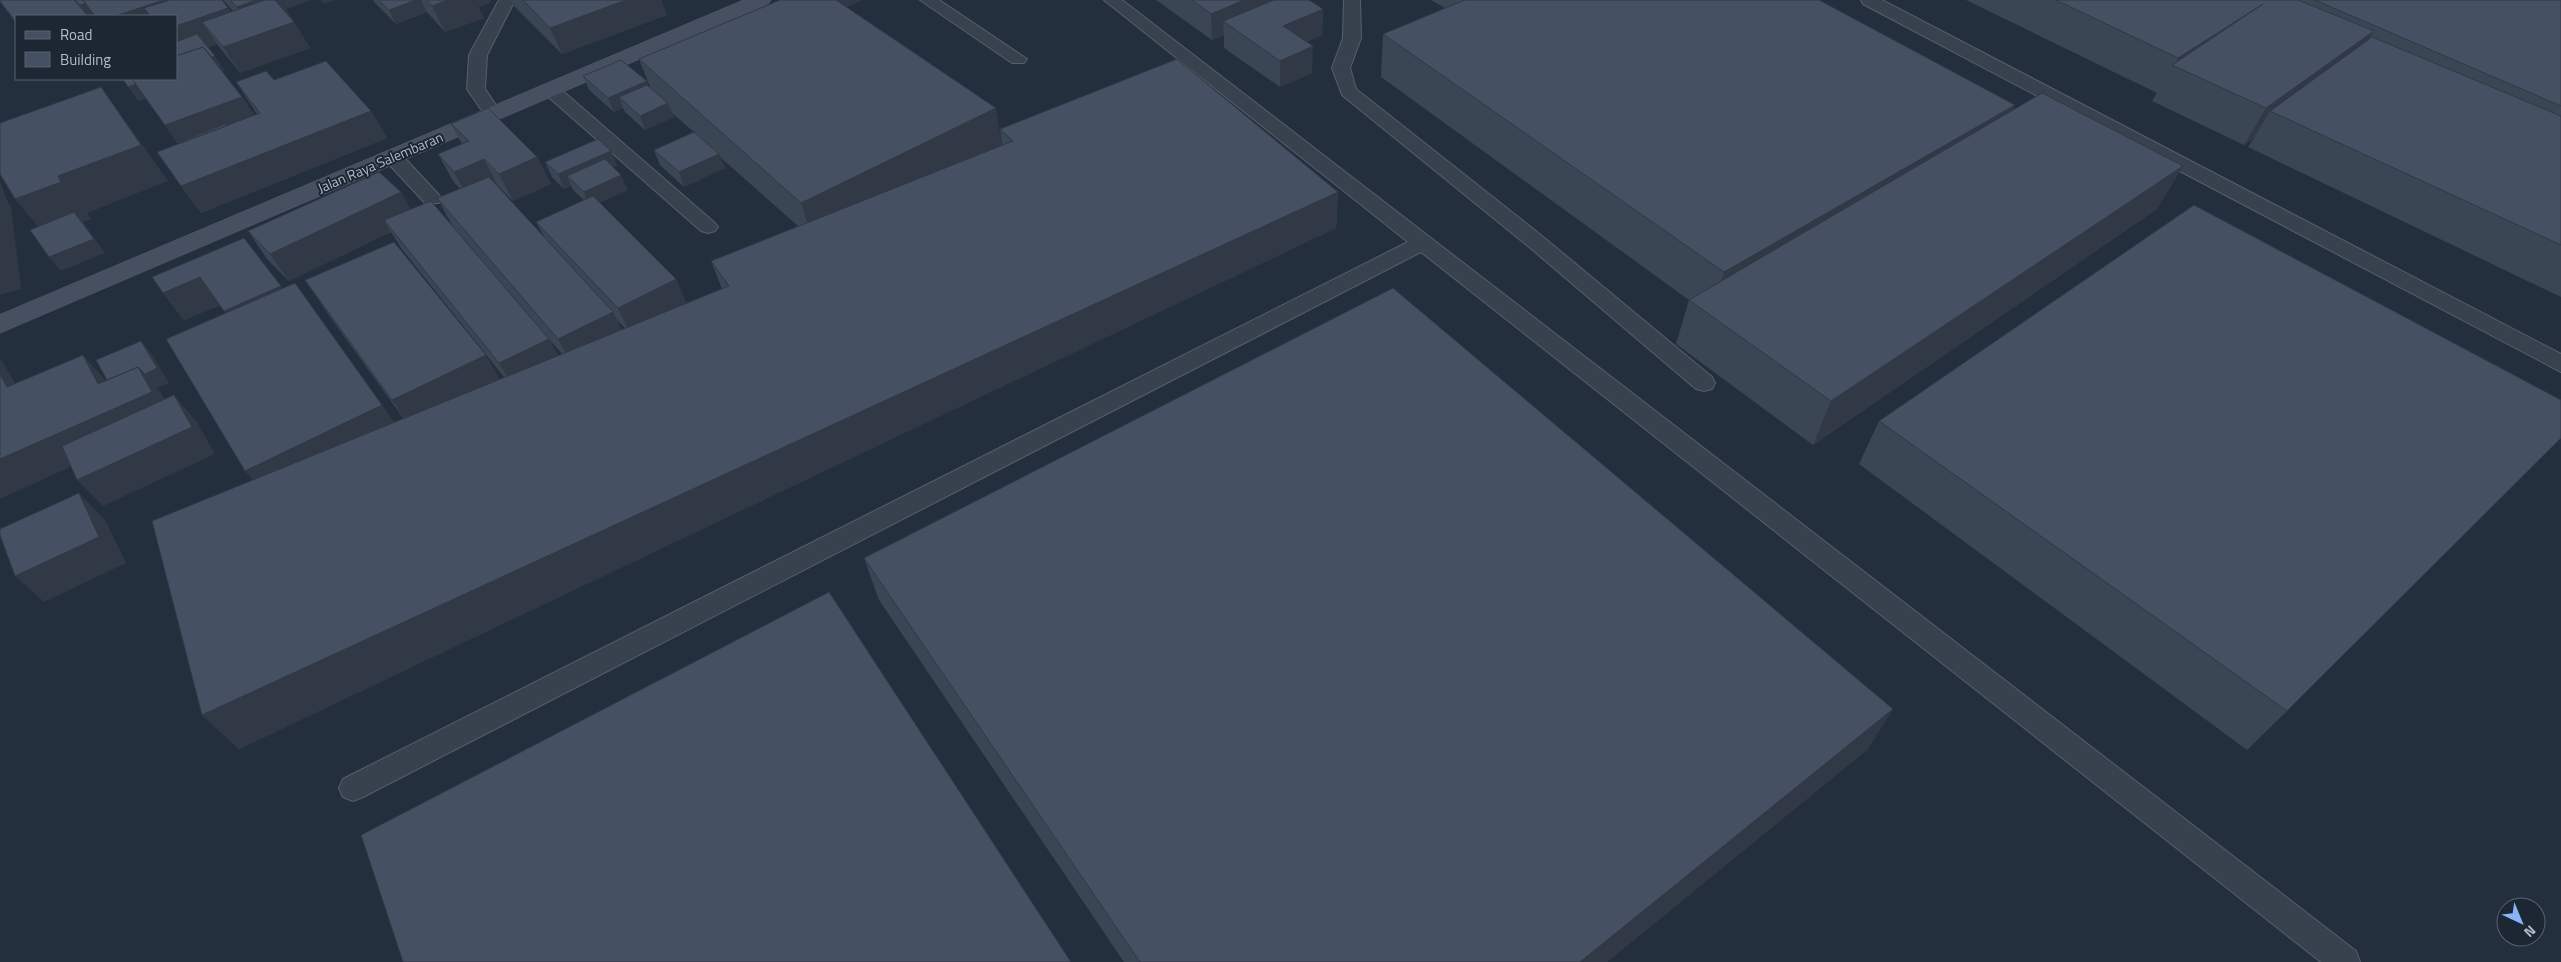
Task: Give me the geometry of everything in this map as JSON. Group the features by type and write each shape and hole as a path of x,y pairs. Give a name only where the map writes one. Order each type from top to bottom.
{"main road":[{"name":"Jalan Raya Salembaran","path":"0,325 761,0"}],"lane":[{"path":"493,114 476,89 478,55 507,0"},
{"path":"928,0 1018,59"},
{"path":"1112,0 2345,962"},
{"path":"1352,0 1352,38 1342,68 1348,91 1535,241 1704,383"},
{"path":"1868,0 2561,364"},
{"path":"551,90 708,227"},
{"path":"394,157 432,199"},
{"path":"353,788 1422,243"}],"building":[{"path":"74,0 87,15 15,15 15,21 0,1"},
{"path":"75,0 83,0 86,3 80,5"},
{"path":"83,0 164,0 118,15 94,15"},
{"path":"170,0 222,0 228,8 178,25 178,15 146,15 149,14 144,8"},
{"path":"230,0 256,0 237,7"},
{"path":"265,0 275,0 294,22 223,47 202,22"},
{"path":"379,0 416,0 389,10"},
{"path":"427,0 448,0 432,6"},
{"path":"523,0 626,0 550,28"},
{"path":"780,0 836,0 996,108 801,203 639,59"},
{"path":"1192,0 1244,0 1211,14"},
{"path":"1274,0 1309,0 1323,9 1283,26 1313,46 1280,61 1223,21"},
{"path":"1465,0 1819,0 2015,105 1724,272 1383,34"},
{"path":"2056,0 2298,0 2374,31 2266,108 2172,65 2263,4 2178,58"},
{"path":"2315,0 2561,0 2561,106"},
{"path":"197,34 215,56 212,57 203,47 178,55 178,41"},
{"path":"2372,37 2561,116 2561,245 2270,111"},
{"path":"203,47 242,97 165,125 133,80 178,80 178,55"},
{"path":"1177,59 1338,192 202,715 152,521 729,286 711,261 1013,141 1000,129"},
{"path":"621,60 647,81 608,98 583,76"},
{"path":"326,61 371,111 181,186 157,152 260,113 236,82 266,71 274,80"},
{"path":"124,80 133,80 136,84 128,87"},
{"path":"647,85 668,103 640,116 619,97"},
{"path":"101,87 141,145 58,176 61,182 15,199 0,174 0,123"},
{"path":"2042,93 2183,166 1831,401 1689,300"},
{"path":"488,108 537,157 499,174 484,159 454,172 438,154 469,141 451,124"},
{"path":"225,124 226,126 180,142"},
{"path":"694,132 719,154 679,172 654,150"},
{"path":"598,139 611,151 558,174 545,162"},
{"path":"605,159 621,175 584,192 567,176"},
{"path":"379,172 401,192 270,254 248,231"},
{"path":"489,177 613,312 558,339 437,198"},
{"path":"593,196 676,279 618,308 536,222"},
{"path":"431,201 549,339 499,363 384,220"},
{"path":"2194,205 2561,400 2561,438 2287,711 1879,421"},
{"path":"74,212 94,239 49,257 30,230"},
{"path":"244,238 281,286 224,311 200,277 163,293 152,277"},
{"path":"394,242 486,355 392,400 305,280"},
{"path":"295,283 382,405 245,471 166,339"},
{"path":"1393,288 1893,709 1580,962 1140,962 864,558"},
{"path":"141,341 157,368 145,374 138,367 107,380 96,360"},
{"path":"83,355 98,384 138,367 152,392 0,459 0,374 7,387"},
{"path":"174,395 192,427 77,480 62,446"},
{"path":"79,493 99,537 15,576 0,535 0,529"},
{"path":"829,592 1071,962 403,962 361,835"}]}
